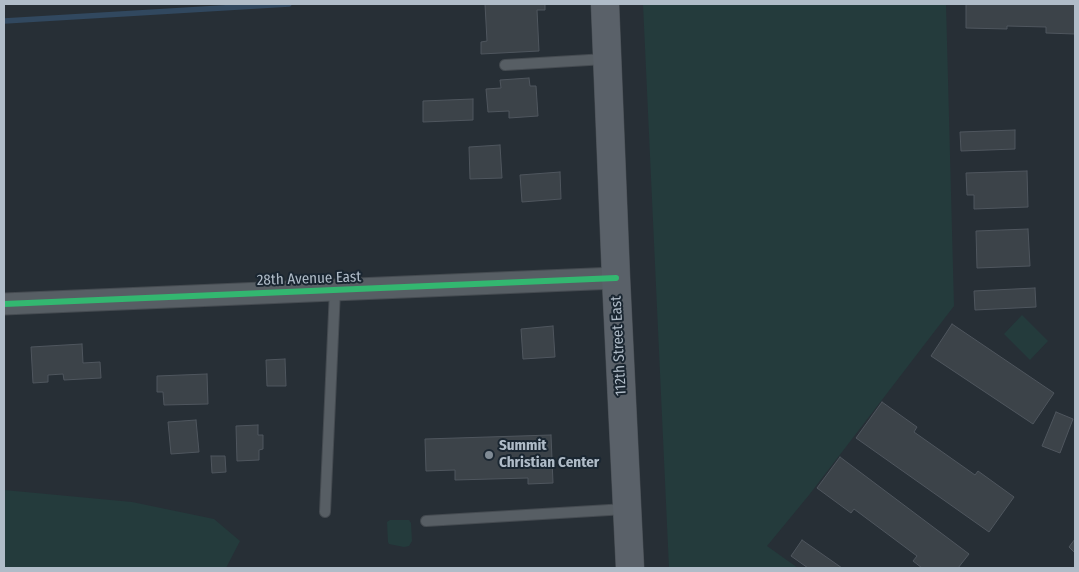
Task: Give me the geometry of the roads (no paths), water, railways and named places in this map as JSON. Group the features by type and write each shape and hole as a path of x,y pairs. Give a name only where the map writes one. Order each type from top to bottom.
{"main road":[{"name":"112th Street East","path":"605,4 630,568"}],"street":[{"name":"28th Avenue East","path":"4,304 616,278"}],"lane":[{"path":"505,65 607,59"},
{"path":"325,512 335,290"},
{"path":"426,521 627,509"}],"waterway":[{"path":"4,21 289,4"}],"place":[{"name":"Summit Christian Center","path":"489,455"}]}
